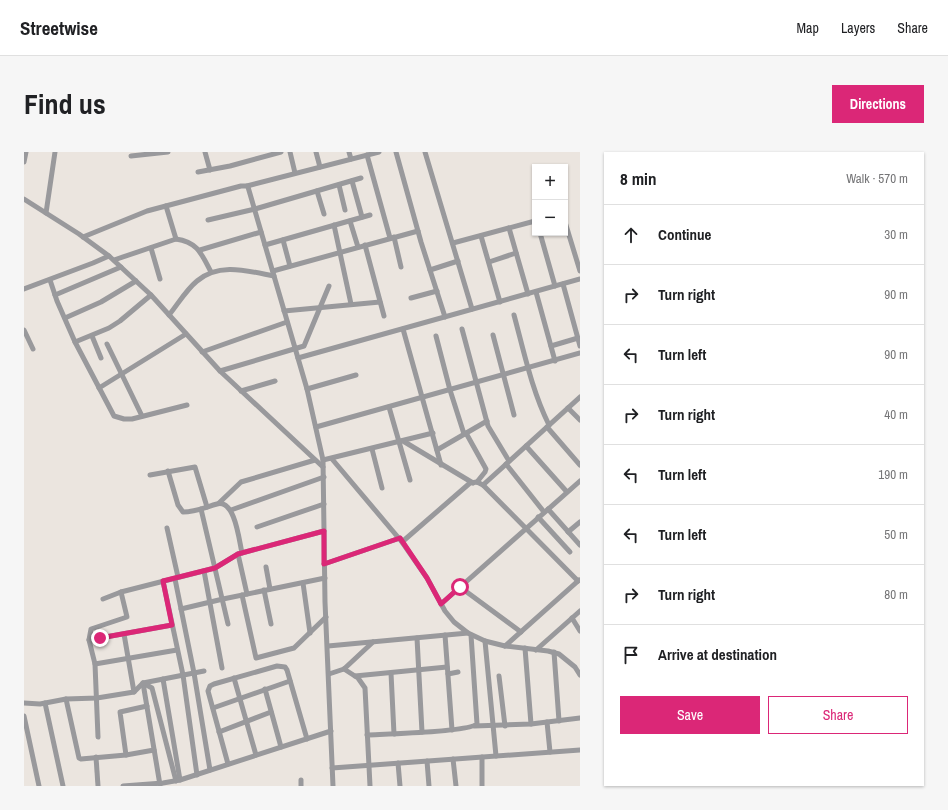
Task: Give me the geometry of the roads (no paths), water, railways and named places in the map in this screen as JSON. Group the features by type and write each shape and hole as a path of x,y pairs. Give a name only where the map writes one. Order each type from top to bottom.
{"street":[{"path":"24,162 26,152"},
{"path":"46,213 55,152"},
{"path":"131,156 168,152"},
{"path":"206,152 210,170"},
{"path":"198,172 261,155 281,152"},
{"path":"290,152 296,173"},
{"path":"316,152 320,167"},
{"path":"349,152 351,159"},
{"path":"83,237 117,222 166,206 379,152"},
{"path":"396,152 445,317"},
{"path":"425,152 472,309"},
{"path":"367,155 402,267"},
{"path":"208,220 255,209 361,178"},
{"path":"352,181 362,217"},
{"path":"339,185 345,210"},
{"path":"247,186 250,190 307,389 323,460 324,564 333,786"},
{"path":"317,191 324,214"},
{"path":"24,199 83,237 114,260 151,295 220,371 323,468"},
{"path":"166,206 176,239"},
{"path":"265,246 370,215"},
{"path":"350,221 358,247"},
{"path":"453,243 532,222"},
{"path":"334,225 351,304"},
{"path":"509,228 528,294"},
{"path":"169,315 196,282 215,270 232,269 273,274 290,266 418,230"},
{"path":"200,250 261,232"},
{"path":"568,232 580,271"},
{"path":"481,236 500,302"},
{"path":"541,236 555,286"},
{"path":"114,260 176,239 194,245 200,250 211,272"},
{"path":"283,240 290,266"},
{"path":"365,245 384,316"},
{"path":"150,248 160,279"},
{"path":"489,262 516,254"},
{"path":"24,289 109,256"},
{"path":"430,270 458,261"},
{"path":"55,295 121,267"},
{"path":"50,280 64,318 75,342 114,416 124,419 187,405"},
{"path":"298,358 580,280"},
{"path":"64,318 102,302 136,281"},
{"path":"563,284 577,327 580,346"},
{"path":"220,371 304,346 329,286"},
{"path":"411,298 437,291"},
{"path":"536,292 555,361"},
{"path":"75,342 109,328 120,321 151,295"},
{"path":"284,311 380,302"},
{"path":"514,315 541,409 548,426 580,465"},
{"path":"202,352 287,322"},
{"path":"403,329 442,465"},
{"path":"462,329 488,426 508,463 546,511 580,545"},
{"path":"24,330 33,349"},
{"path":"99,388 186,334"},
{"path":"493,335 514,415"},
{"path":"92,336 101,358"},
{"path":"324,564 401,540 470,483 475,482 485,472 486,469 465,434 450,390 436,336"},
{"path":"551,346 578,338"},
{"path":"107,344 142,416"},
{"path":"316,427 580,354"},
{"path":"307,389 356,375"},
{"path":"241,391 275,381"},
{"path":"483,485 580,397"},
{"path":"389,407 401,442 410,480"},
{"path":"568,408 580,420"},
{"path":"437,450 487,421"},
{"path":"323,460 433,433"},
{"path":"401,442 442,465 483,485 579,581 505,646"},
{"path":"526,446 567,492"},
{"path":"372,449 382,488"},
{"path":"332,459 401,540 427,578 441,604 454,622 469,634 485,641 505,646 554,652 564,658 580,675"},
{"path":"168,471 180,510 183,512 190,512 219,503 241,482 315,460"},
{"path":"150,475 194,467 207,507"},
{"path":"231,510 324,477"},
{"path":"441,604 580,481"},
{"path":"219,503 224,504 231,510 240,553 245,594 256,658 294,648 326,617"},
{"path":"256,527 324,504"},
{"path":"201,509 228,624"},
{"path":"538,517 570,552"},
{"path":"568,532 580,522"},
{"path":"167,528 194,673 210,770"},
{"path":"103,599 121,592 215,568 240,553 324,531"},
{"path":"266,566 271,624"},
{"path":"204,571 222,668"},
{"path":"181,609 325,578"},
{"path":"163,581 183,675 196,775"},
{"path":"303,583 310,633"},
{"path":"460,587 521,632"},
{"path":"98,736 95,664 89,640 91,629 128,617 121,592"},
{"path":"536,650 580,611"},
{"path":"572,618 580,631"},
{"path":"89,640 172,625"},
{"path":"124,634 134,692"},
{"path":"328,646 469,634"},
{"path":"469,634 477,721 474,726"},
{"path":"446,635 452,730"},
{"path":"417,638 422,732"},
{"path":"485,641 496,756"},
{"path":"329,674 344,669 372,642"},
{"path":"525,648 530,724"},
{"path":"95,664 177,650"},
{"path":"554,652 559,720"},
{"path":"228,764 208,691 210,686 234,678 282,666 285,667 307,739"},
{"path":"355,676 448,667"},
{"path":"344,669 362,682 365,688 370,786"},
{"path":"24,703 40,704 66,699 97,698 134,692 143,683 204,671"},
{"path":"391,672 394,734"},
{"path":"448,674 458,672"},
{"path":"499,676 505,726"},
{"path":"234,678 256,755"},
{"path":"163,679 178,780"},
{"path":"213,708 290,681"},
{"path":"143,683 160,784"},
{"path":"143,683 152,688 178,780"},
{"path":"266,689 281,747"},
{"path":"66,699 78,756 81,759 126,755 154,750"},
{"path":"45,703 63,786"},
{"path":"126,755 120,712 147,706"},
{"path":"219,732 272,712"},
{"path":"24,716 39,786"},
{"path":"368,736 452,730 474,726 530,724 580,718"},
{"path":"547,722 550,752"},
{"path":"123,786 160,784 178,780 331,731"},
{"path":"332,768 580,750"},
{"path":"96,757 98,786"},
{"path":"482,757 482,786"},
{"path":"453,759 456,785"},
{"path":"427,761 429,786"},
{"path":"398,763 400,786"},
{"path":"301,780 301,786"}]}
